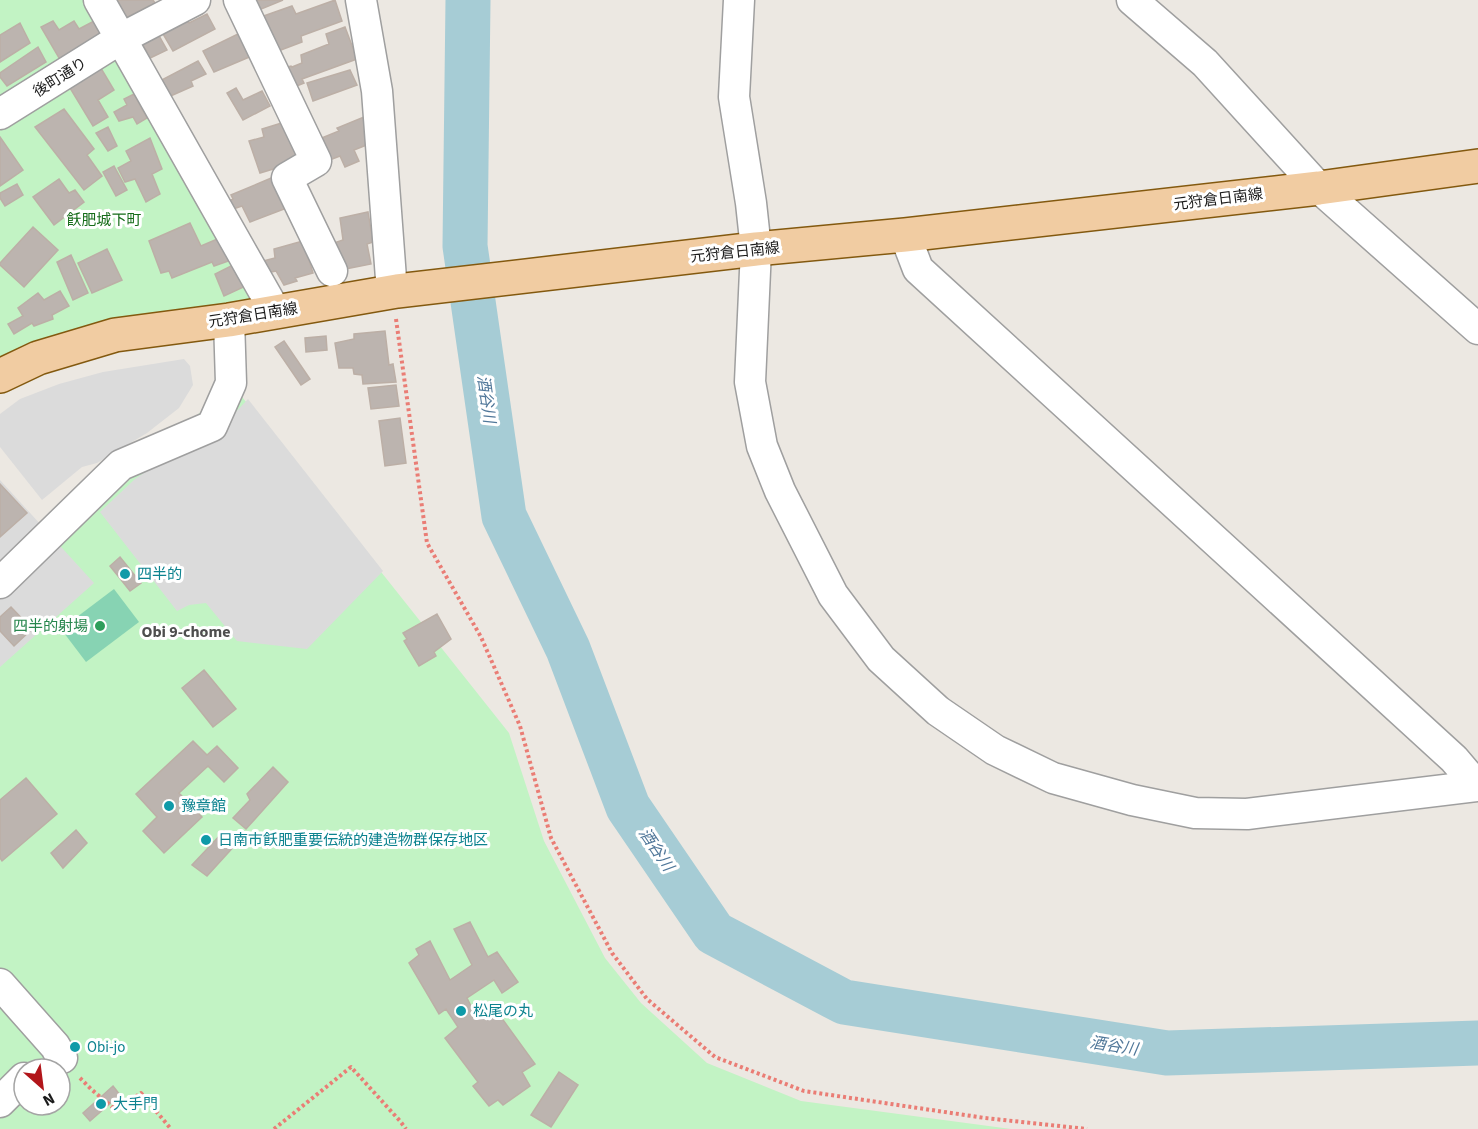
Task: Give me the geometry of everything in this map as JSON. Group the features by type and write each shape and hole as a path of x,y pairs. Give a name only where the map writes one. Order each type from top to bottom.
{"main road":[{"name":"元狩倉日南線","path":"0,376 38,358 115,335 229,320 395,291 745,250 904,236 1319,188 1478,166"}],"street":[{"path":"99,0 275,311"},
{"name":"後町通り","path":"0,114 120,39 195,0"},
{"path":"239,0 316,161 287,178 332,271"},
{"path":"361,0 377,91 395,291"},
{"path":"739,0 734,97 752,203 745,250 750,382 762,446 780,491 833,595 881,659 938,711 995,750 1053,778 1132,800 1195,813 1247,814 1477,786"},
{"path":"1132,0 1204,63 1319,188 1478,329"},
{"path":"904,236 918,268 1454,759 1477,786"},
{"path":"0,583 121,465 212,426 231,384 229,320"},
{"path":"0,984 59,1052 51,1057"},
{"path":"0,1102 12,1090"}],"path":[{"path":"395,291 427,543 481,637 520,726 551,838 612,953 647,999 715,1057 804,1091 985,1118 1087,1129"},
{"path":"274,1129 351,1067 406,1129"},
{"path":"92,1090 116,1110 141,1093 171,1129"}],"green space":[{"name":"飫肥城下町","path":"0,0 102,0 266,295 23,345 0,360"},
{"path":"231,383 509,733 544,841 605,958 641,1003 707,1063 801,1101 1011,1129 0,1129 0,603"},
{"name":"四半的射場","path":"114,589 139,622 86,662 61,629"}],"shaded area":[{"path":"184,359 190,366 193,385 179,408 147,433 97,463 82,467 42,500 0,447 0,414 20,399 59,384 103,372"},
{"path":"248,399 383,571 307,649 237,641 206,603 189,605 177,611 100,512 135,479 157,464 214,435"},
{"path":"0,480 94,583 0,667"}],"building":[{"path":"115,0 153,0 155,3 124,19"},
{"path":"249,0 283,0 254,12"},
{"path":"335,0 342,21 301,36 302,42 273,53 258,18 292,6 296,14"},
{"path":"207,14 215,29 173,51 159,27 185,16 189,23"},
{"path":"53,21 59,30 74,21 79,29 94,21 105,41 62,63 41,27"},
{"path":"20,23 30,43 0,62 0,35"},
{"path":"345,27 357,59 302,79 304,83 289,89 280,69 302,63 301,55 329,44 326,34"},
{"path":"244,31 254,55 214,72 203,51"},
{"path":"157,32 167,50 144,61 141,56 147,52 141,42"},
{"path":"38,47 46,62 7,86 0,77 0,73"},
{"path":"198,61 206,74 191,81 193,86 166,98 156,83"},
{"path":"99,65 114,90 98,100 108,117 93,126 67,83"},
{"path":"350,70 357,85 313,101 307,83"},
{"path":"236,88 243,100 262,91 270,106 243,120 227,93"},
{"path":"134,94 147,118 137,124 133,117 119,121 114,112 127,105 124,99"},
{"path":"64,109 94,149 87,155 102,176 84,190 35,127"},
{"path":"364,117 374,142 354,150 359,161 345,167 340,156 327,161 317,140 339,131 337,128"},
{"path":"285,122 303,160 260,173 249,141 264,137 262,129"},
{"path":"108,127 117,146 108,151 96,133"},
{"path":"0,137 23,170 0,186"},
{"path":"150,138 162,169 152,174 160,194 146,202 135,179 125,182 118,168 131,161 126,151"},
{"path":"114,166 127,190 116,196 103,172"},
{"path":"276,176 288,198 282,202 284,209 250,222 242,206 230,210 225,203 233,199 231,195"},
{"path":"59,179 69,193 75,190 84,202 54,225 33,197"},
{"path":"17,184 23,195 5,206 0,193"},
{"path":"368,212 373,242 367,244 371,264 340,270 334,243 343,240 340,218"},
{"path":"190,223 201,246 222,237 231,260 214,266 212,262 172,278 169,271 161,273 149,241"},
{"path":"33,227 58,250 24,287 0,263"},
{"path":"303,241 313,273 295,278 297,281 284,285 276,271 266,273 263,261 275,258 274,249"},
{"path":"107,249 122,280 92,293 78,263"},
{"path":"71,255 88,293 73,300 57,262"},
{"path":"237,263 248,285 224,296 215,274"},
{"path":"60,291 69,306 52,315 53,319 34,326 32,323 14,334 8,324 23,316 18,308 38,293 44,300"},
{"path":"385,331 389,365 393,364 396,382 363,384 362,375 354,374 353,368 339,368 335,343 354,339 354,334"},
{"path":"326,336 327,350 306,352 305,338"},
{"path":"284,341 310,379 301,385 275,347"},
{"path":"396,385 399,406 371,409 368,388"},
{"path":"400,418 406,463 385,466 379,421"},
{"path":"0,484 27,513 0,537"},
{"name":"四半的","path":"120,557 141,583 130,591 110,566"},
{"path":"11,607 32,629 14,646 0,631 0,617"},
{"path":"437,614 451,639 434,652 436,656 419,666 404,641 407,639 403,633"},
{"path":"204,670 236,709 213,727 182,688"},
{"name":"豫章館","path":"193,741 207,755 217,746 238,768 224,782 208,766 179,793 202,817 164,853 143,831 157,817 136,794"},
{"path":"273,767 288,782 246,829 233,818 250,800 247,794"},
{"path":"26,778 57,814 2,861 0,858 0,800"},
{"path":"76,830 87,843 63,868 51,853"},
{"path":"224,831 237,843 207,876 192,865"},
{"name":"松尾の丸","path":"470,922 488,957 497,952 518,982 502,993 494,980 467,998 476,1016 493,1006 535,1064 522,1072 530,1086 503,1105 498,1100 489,1106 473,1086 478,1082 445,1038 458,1027 446,1009 439,1014 409,963 419,955 416,949 430,941 450,980 472,965 454,929"},
{"path":"559,1072 578,1085 551,1127 531,1115"},
{"name":"大手門","path":"113,1086 120,1095 90,1121 83,1113"}],"waterway":[{"name":"酒谷川","path":"468,0 465,246 504,516 568,649 628,807 714,933 844,1002 1167,1053 1478,1043"}],"place":[{"name":"四半的","path":"125,574"},
{"name":"四半的射場","path":"100,626"},
{"name":"豫章館","path":"169,806"},
{"name":"日南市飫肥重要伝統的建造物群保存地区","path":"206,840"},
{"name":"松尾の丸","path":"461,1011"},
{"name":"Obi-jo","path":"75,1047"},
{"name":"大手門","path":"101,1104"}],"district":[{"name":"Obi 9-chome","path":"186,631"}]}
